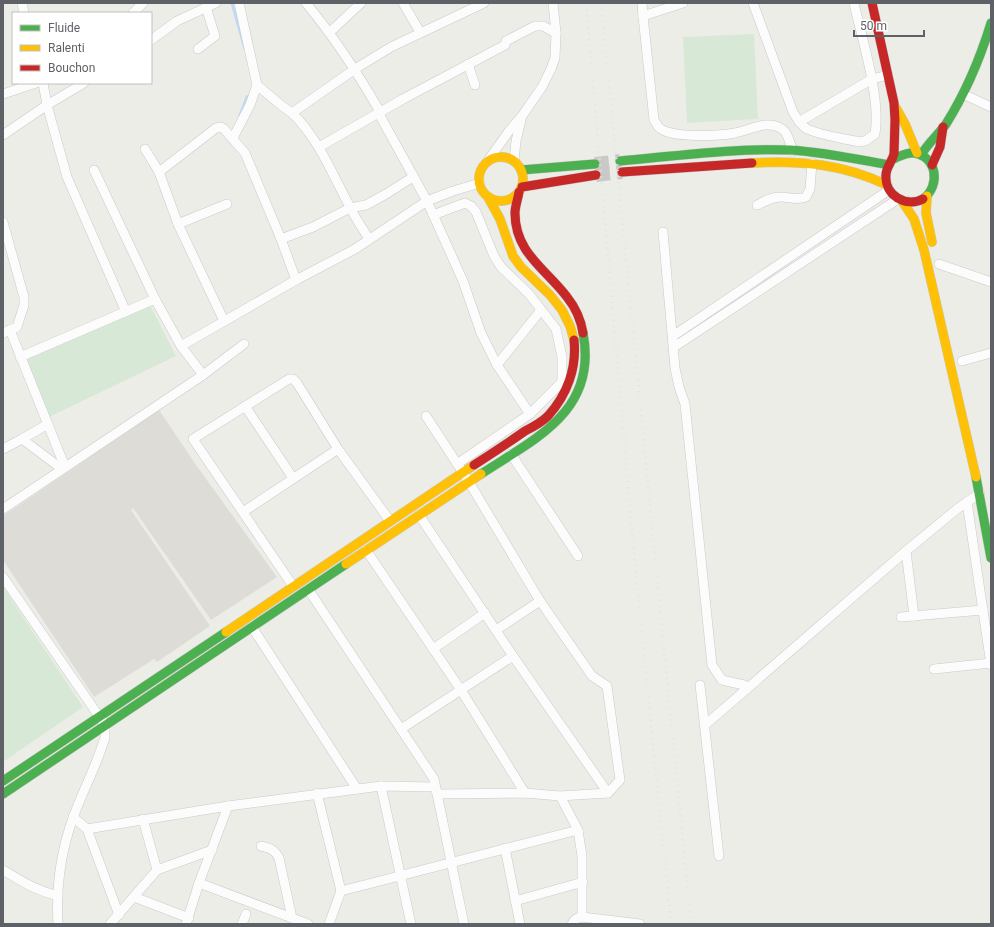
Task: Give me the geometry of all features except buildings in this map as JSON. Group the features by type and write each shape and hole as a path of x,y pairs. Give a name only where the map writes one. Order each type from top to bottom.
{"main road":[{"path":"872,3 895,106 895,131 891,162 886,172 888,188"},
{"path":"620,161 748,151 793,151 891,162 904,153 919,154 943,127 963,94 988,46 991,23"},
{"path":"895,106 919,154 932,164 935,173 935,181 927,196 925,206 938,261"},
{"path":"932,164 940,147 943,127"},
{"path":"3,781 547,417 558,404 568,387 567,380 574,370 576,351 572,332 565,315 550,294 522,269 513,255 498,214 481,188 480,183 480,171 487,162 497,157 509,158 514,161 523,175 515,211 516,222 524,248 535,264 570,300 578,315 585,346 585,362 582,382 576,397 566,412 557,422 541,434 3,794"},
{"path":"622,172 781,161 812,163 868,176 888,188 900,200 914,219 924,250 973,458 991,558"},
{"path":"521,170 595,164"},
{"path":"488,197 493,200 505,201 515,196 520,189 596,175"},
{"path":"900,200 908,202 918,201 927,196"}],"street":[{"path":"134,12 143,3"},
{"path":"233,138 250,105 257,85 239,3"},
{"path":"306,3 330,32 355,69 379,110 379,114 427,201 463,281 481,333 497,366 530,414"},
{"path":"330,32 361,3"},
{"path":"403,3 420,32"},
{"path":"292,112 355,69 391,47 484,3"},
{"path":"487,162 542,87 551,69 555,58 556,33 552,3"},
{"path":"642,3 642,16 654,120 657,126 662,130 674,134 717,135 735,133 765,125 775,125 784,130 793,151"},
{"path":"642,16 683,3"},
{"path":"753,3 799,122 807,128 832,136 859,142 865,141 875,134 877,126 877,111 872,79 854,3"},
{"path":"152,39 177,21 212,4 215,36 198,49"},
{"path":"319,147 403,99 505,45 506,41 535,26 543,26 556,33"},
{"path":"468,64 475,85"},
{"path":"799,122 872,79 888,75"},
{"path":"3,94 33,84"},
{"path":"43,84 67,177 126,312"},
{"path":"3,136 48,105 82,84"},
{"path":"257,85 282,106 292,112 302,122 319,147 350,208 369,239"},
{"path":"963,94 991,107"},
{"path":"514,161 516,141 522,116"},
{"path":"159,172 216,128 221,127 224,129 245,153 281,239 296,280"},
{"path":"145,149 159,172 178,224 224,321"},
{"path":"757,205 771,198 782,197 801,199 806,197 810,189 812,163"},
{"path":"94,170 155,299 181,346 203,375"},
{"path":"281,239 313,226 350,208 366,205 413,177"},
{"path":"181,346 355,248 427,201 480,183"},
{"path":"673,336 888,188"},
{"path":"674,347 900,200"},
{"path":"433,215 465,203 471,206 476,212 494,256 502,267 529,294 556,329 567,380 530,414 457,464"},
{"path":"178,224 227,204"},
{"path":"3,222 24,297 24,305 17,327 6,331 20,357 48,424 64,468"},
{"path":"663,232 675,368 679,387 685,404 712,665 722,680 744,685 747,689"},
{"path":"938,261 991,282"},
{"path":"20,357 155,299"},
{"path":"497,366 541,310"},
{"path":"3,509 203,375 244,344"},
{"path":"962,361 991,354"},
{"path":"293,586 193,439 289,379 293,379 297,383 338,449 390,521"},
{"path":"246,406 294,478"},
{"path":"87,828 317,793 381,786 560,796 608,793 620,780 607,686 592,676 540,601 469,482 426,416"},
{"path":"3,449 22,440 48,424"},
{"path":"22,440 64,468"},
{"path":"243,512 338,449"},
{"path":"511,454 578,556"},
{"path":"704,726 906,551 980,493"},
{"path":"934,669 991,664 967,502"},
{"path":"419,515 513,656 608,793"},
{"path":"366,550 461,690 525,793"},
{"path":"906,551 914,616"},
{"path":"3,577 105,726 105,738 102,750 73,817 66,844 58,896 58,924"},
{"path":"308,589 434,779 464,924"},
{"path":"496,630 540,601"},
{"path":"901,617 982,610"},
{"path":"433,649 485,613"},
{"path":"252,627 357,789"},
{"path":"401,729 513,656"},
{"path":"700,685 719,856"},
{"path":"381,786 411,924"},
{"path":"317,793 341,891 329,924"},
{"path":"560,796 578,830 582,856 582,917"},
{"path":"134,897 187,921 199,883 228,806"},
{"path":"73,817 87,828 119,915"},
{"path":"143,819 157,870"},
{"path":"341,891 578,830"},
{"path":"261,846 271,848 276,852 279,858 292,918"},
{"path":"505,848 520,924"},
{"path":"110,924 157,870 212,850"},
{"path":"3,870 31,887 58,896"},
{"path":"515,901 583,882"},
{"path":"199,883 308,924"},
{"path":"242,924 246,914"},
{"path":"572,924 574,920 582,917 640,924"}],"shaded area":[{"path":"159,410 196,465 277,577 211,620 133,508 131,510 210,626 157,662 154,659 94,697 3,560 3,516"}],"green space":[{"path":"754,34 758,119 687,123 683,37"},
{"path":"148,301 176,356 47,418 21,357"},
{"path":"3,587 83,707 3,762"}],"waterway":[{"path":"232,3 245,49"},
{"path":"240,115 247,97 252,95"}],"tunnel":[{"path":"595,164 620,161"},
{"path":"596,175 622,172"}],"railway":[{"path":"586,3 632,532 671,924"},
{"path":"601,3 691,924"}],"traffic: fast":[{"path":"921,155 946,124 960,100 977,62 991,23"},
{"path":"620,161 726,151 790,150 827,154 889,165"},
{"path":"893,159 903,154 914,153 922,155 932,165 934,180 929,193 923,199"},
{"path":"521,170 595,164"},
{"path":"481,474 541,434 558,419 572,402 581,383 585,360 583,333"},
{"path":"976,477 991,558"},
{"path":"3,794 346,564"},
{"path":"3,781 226,632"}],"traffic: slow":[{"path":"896,108 905,124 917,153"},
{"path":"497,157 505,157 517,163 523,175 523,179 523,183 517,195 505,201 497,201 485,195 479,183 479,175 485,163 497,157"},
{"path":"752,163 787,162 821,165 854,172 887,185"},
{"path":"927,196 926,213 932,242"},
{"path":"488,197 500,219 513,256 521,267 550,295 562,310 570,326 574,340"},
{"path":"902,201 914,219 924,250 976,477"},
{"path":"226,632 474,465"},
{"path":"346,564 481,474"}],"traffic: jam":[{"path":"872,3 894,103 894,154 887,169 886,182 892,194 903,201 910,202 923,199"},
{"path":"932,165 940,147 943,127"},
{"path":"622,172 752,163"},
{"path":"522,187 596,175"},
{"path":"519,192 515,213 516,227 520,239 533,260 559,287 570,301 575,309 583,333"},
{"path":"474,465 540,422 555,408 565,390 572,371 575,350 574,340"}]}
